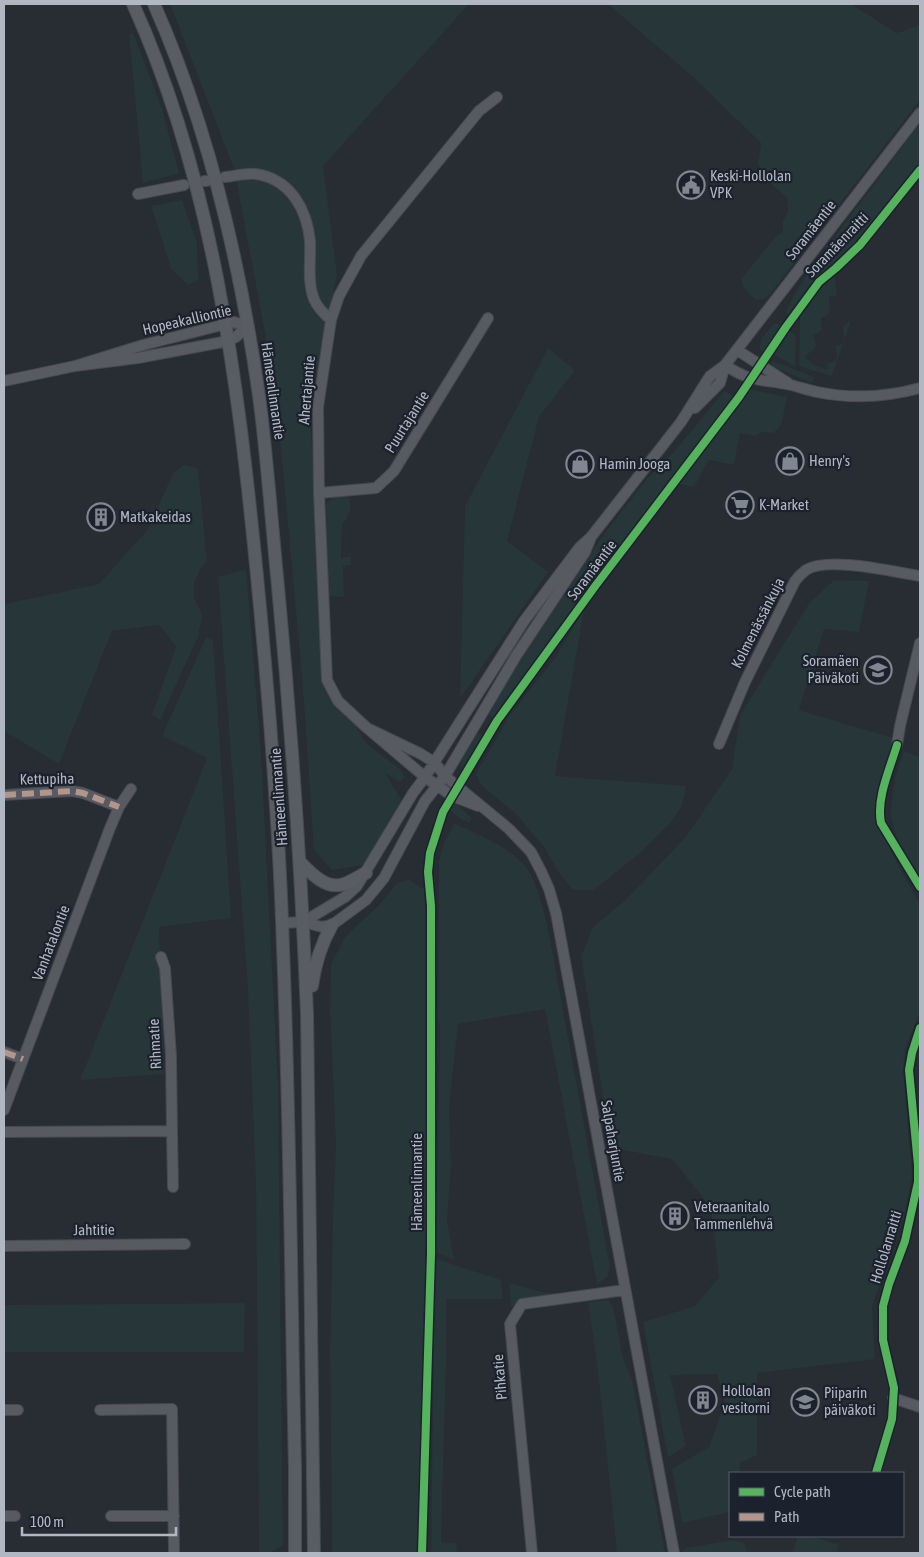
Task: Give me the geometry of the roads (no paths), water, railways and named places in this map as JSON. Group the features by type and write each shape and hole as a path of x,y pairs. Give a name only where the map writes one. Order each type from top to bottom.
{"main road":[{"name":"Hämeenlinnantie","path":"133,4 147,35 174,108 206,228 228,341 247,473 266,673 282,923 295,1468 295,1553"},
{"name":"Hämeenlinnantie","path":"154,4 195,108 230,238 259,397 267,472 286,669 300,862 307,1013 314,1553"},
{"path":"300,862 316,877 327,884 340,885 366,873"},
{"path":"307,1013 314,969 332,925"}],"street":[{"name":"Ahertajantie","path":"425,777 338,701 328,680 319,493 318,407 331,320 339,296 361,256 479,111 497,97"},
{"name":"Soramäentie","path":"303,922 345,898 357,886 413,793 435,762 524,621 579,548 591,537 681,422 710,376 725,365 737,350 920,113"},
{"path":"225,177 254,174 269,177 292,192 306,221 310,239 314,298 320,309 331,320"},
{"path":"138,194 184,185"},
{"name":"Puurtajantie","path":"319,493 376,488 394,471 488,318"},
{"name":"Hopeakalliontie","path":"4,381 75,366 138,358 228,341 236,338 247,326 234,322 225,324 143,345 75,366"},
{"path":"737,350 791,385"},
{"path":"725,365 736,373 750,379 791,385 818,392 856,396 891,394 920,388"},
{"name":"Soramäentie","path":"282,923 303,922 322,927 332,925 366,900 384,878 426,801 445,776 516,656 585,552 591,537"},
{"name":"Kolmenässänkuja","path":"719,744 744,682 794,581 807,570 820,566 844,564 920,576"},
{"path":"897,745 920,643"},
{"name":"Ahertajantie","path":"367,728 435,762 445,776"},
{"name":"Salpaharjuntie","path":"445,776 510,828 531,852 549,889 556,913 674,1553"},
{"path":"425,777 452,796 483,808"},
{"name":"Vanhatalontie","path":"4,1110 119,807 131,789"},
{"name":"Kettupiha","path":"4,795 72,791 84,793 119,807"},
{"name":"Rihmatie","path":"161,957 165,968 171,1056 173,1187"},
{"path":"4,1052 23,1059"},
{"path":"4,1132 172,1131"},
{"name":"Jahtitie","path":"4,1246 185,1244"},
{"name":"Pihkatie","path":"532,1553 510,1324 522,1304 625,1290"},
{"path":"893,1398 920,1407"},
{"path":"100,1410 172,1409 174,1553"},
{"path":"4,1410 18,1410"},
{"path":"4,1516 15,1516"},
{"path":"111,1516 174,1516"}],"place":[{"name":"Keski-Hollolan VPK","path":"691,185"},
{"name":"Henry's","path":"790,461"},
{"name":"Hamin Jooga","path":"580,464"},
{"name":"K-Market","path":"740,505"},
{"name":"Matkakeidas","path":"101,517"},
{"name":"Soramäen Päiväkoti","path":"878,670"},
{"name":"Veteraanitalo Tammenlehvä","path":"675,1216"},
{"name":"Hollolan vesitorni","path":"703,1400"},
{"name":"Piiparin päiväkoti","path":"805,1402"}]}
